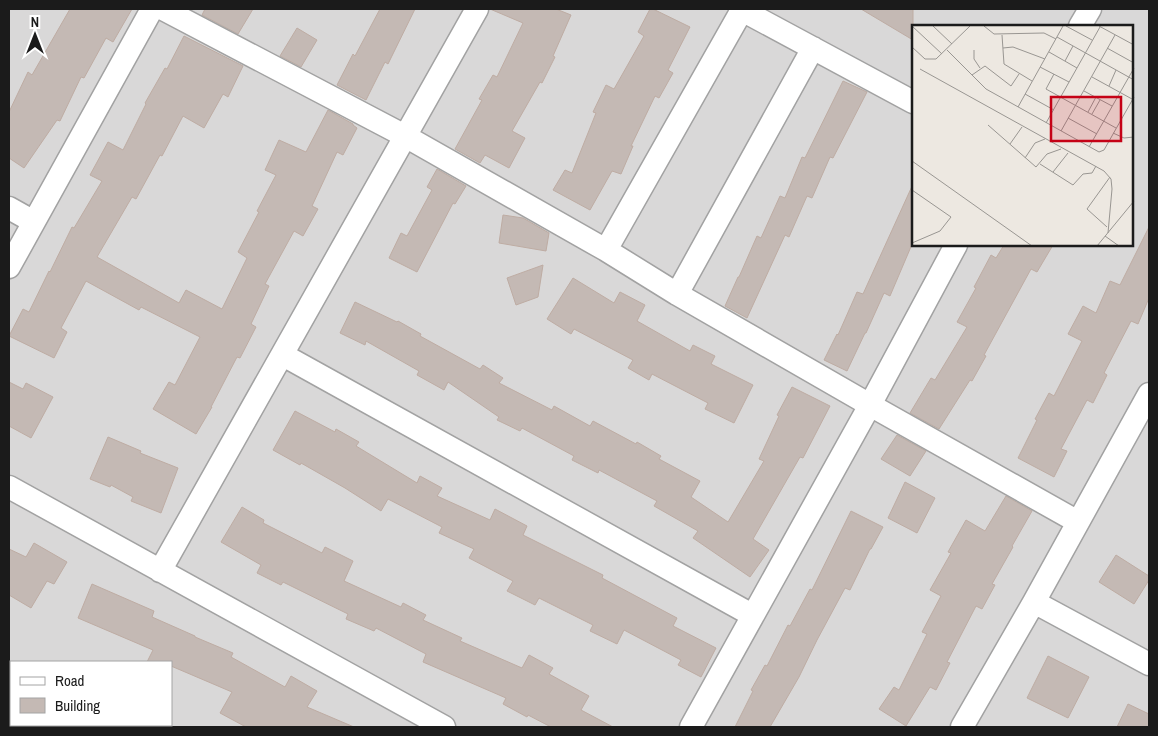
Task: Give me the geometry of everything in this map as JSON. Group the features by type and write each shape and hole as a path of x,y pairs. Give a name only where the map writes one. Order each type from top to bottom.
{"street":[{"path":"9,267 152,9"},
{"path":"163,9 405,136 606,250 677,294 1078,522"},
{"path":"160,571 476,9"},
{"path":"606,250 741,9 912,101"},
{"path":"1081,25 1090,9"},
{"path":"677,294 813,48"},
{"path":"9,208 34,222"},
{"path":"691,727 955,246"},
{"path":"282,355 752,615"},
{"path":"962,727 1034,602 1149,394"},
{"path":"9,487 444,727"},
{"path":"1034,602 1149,664"}],"shaded area":[{"path":"9,9 1149,9 1149,727 54,726 172,726 172,661 10,661 10,698"}],"building":[{"path":"70,9 132,9 113,42 106,38 84,78 81,77 60,121 57,120 24,168 9,158 9,112 28,72 32,75"},
{"path":"205,9 253,9 238,34 202,15"},
{"path":"380,9 415,9 388,64 385,62 366,100 337,85"},
{"path":"490,9 556,9 571,15 553,56 555,57 542,83 540,82 512,131 525,138 509,168 485,155 480,163 455,149 482,100 479,99 493,75 497,77 523,23"},
{"path":"650,9 690,27 668,70 673,73 659,98 655,96 631,146 633,146 621,174 612,171 590,210 553,190 565,170 572,173 596,113 593,112 606,85 614,89 644,36 638,32"},
{"path":"861,9 913,9 912,39"},
{"path":"297,28 317,40 301,67 280,56"},
{"path":"184,36 243,66 228,97 223,94 204,128 183,116 136,199 132,197 97,257 179,303 186,290 222,309 247,258 238,252 276,175 265,170 279,140 306,152 328,110 357,128 343,155 337,152 312,206 318,209 303,236 294,231 265,284 269,286 251,324 256,327 240,358 237,357 196,434 153,409 169,382 175,385 200,337 141,307 139,310 86,281 61,328 67,332 54,358 9,336 23,309 29,312 72,227 74,228 102,181 90,175 108,142 123,150 145,103 165,68 167,69"},
{"path":"843,81 867,92 833,158 830,157 812,198 807,196 789,237 785,235 747,318 725,306 757,236 761,238 780,196 785,198 802,157 805,158"},
{"path":"437,169 466,186 455,204 453,203 417,272 389,258 401,233 407,236 432,190 427,187"},
{"path":"912,186 912,244 890,296 884,293 847,371 824,360 838,335 857,292 863,294"},
{"path":"503,215 523,218 549,233 546,251 499,243"},
{"path":"1149,227 1149,298 1138,324 1131,321 1104,373 1107,375 1093,403 1087,400 1061,449 1067,451 1054,477 1018,458 1049,393 1054,396 1082,341 1068,334 1083,306 1096,313 1110,281 1120,285"},
{"path":"1003,246 1052,246 1037,272 1031,269 984,355 986,356 972,381 970,380 939,429 910,413 931,378 935,380 967,327 957,322 976,288 974,287 991,255 996,258"},
{"path":"543,265 538,297 516,305 507,278"},
{"path":"573,278 614,303 620,292 645,305 637,321 690,351 693,345 715,356 711,364 753,385 734,423 705,409 708,403 652,374 649,380 628,368 633,360 574,329 571,334 547,319"},
{"path":"355,302 398,321 421,334 420,336 480,369 483,365 503,378 499,383 552,410 554,406 590,426 593,421 661,456 659,459 700,481 691,497 728,522 764,461 759,459 779,416 777,415 792,387 830,406 803,458 800,457 753,539 769,550 750,577 693,538 698,531 654,506 657,501 599,470 598,473 572,460 574,456 522,428 520,431 497,420 499,417 448,382 444,390 417,375 419,371 366,341 365,345 340,333"},
{"path":"9,382 23,389 26,383 53,397 31,438 9,426"},
{"path":"295,411 335,432 336,429 359,442 356,446 417,483 420,476 442,488 437,496 490,520 495,509 527,526 523,535 603,575 602,578 677,618 673,626 716,648 701,677 678,665 681,660 624,630 617,644 590,631 593,625 539,598 535,605 507,591 513,581 469,558 474,549 439,533 442,527 388,499 381,511 301,463 300,465 273,450"},
{"path":"897,435 926,451 910,476 881,459"},
{"path":"108,437 141,451 140,453 178,468 161,513 131,501 133,497 111,485 110,487 90,479"},
{"path":"905,482 935,498 917,533 888,518"},
{"path":"1006,496 1032,511 992,584 995,585 982,609 976,606 947,662 950,663 936,690 930,687 906,726 879,709 894,687 899,690 927,634 922,632 941,596 930,590 951,553 948,552 966,520 985,531"},
{"path":"242,507 264,520 263,523 322,553 325,547 353,561 344,581 401,607 403,603 426,615 423,620 462,638 460,641 522,668 529,655 553,668 549,674 589,696 581,710 613,727 551,727 528,715 527,717 503,704 506,698 423,662 426,654 376,628 374,631 346,619 348,614 283,582 281,585 257,573 261,565 221,542"},
{"path":"851,511 883,527 850,590 845,588 799,677 770,727 735,727 753,691 751,690 765,665 767,666 788,625 790,626 810,589 812,590"},
{"path":"34,543 67,562 54,584 47,581 31,608 9,595 9,549 26,557"},
{"path":"1116,555 1149,576 1149,580 1134,604 1099,582"},
{"path":"92,584 154,611 152,617 233,653 231,657 285,687 291,676 317,691 307,707 354,727 246,727 220,713 232,692 172,666 172,661 148,661 153,650 78,618"},
{"path":"1048,656 1089,677 1068,718 1027,698"},
{"path":"1128,704 1149,714 1149,727 1117,727"}]}
